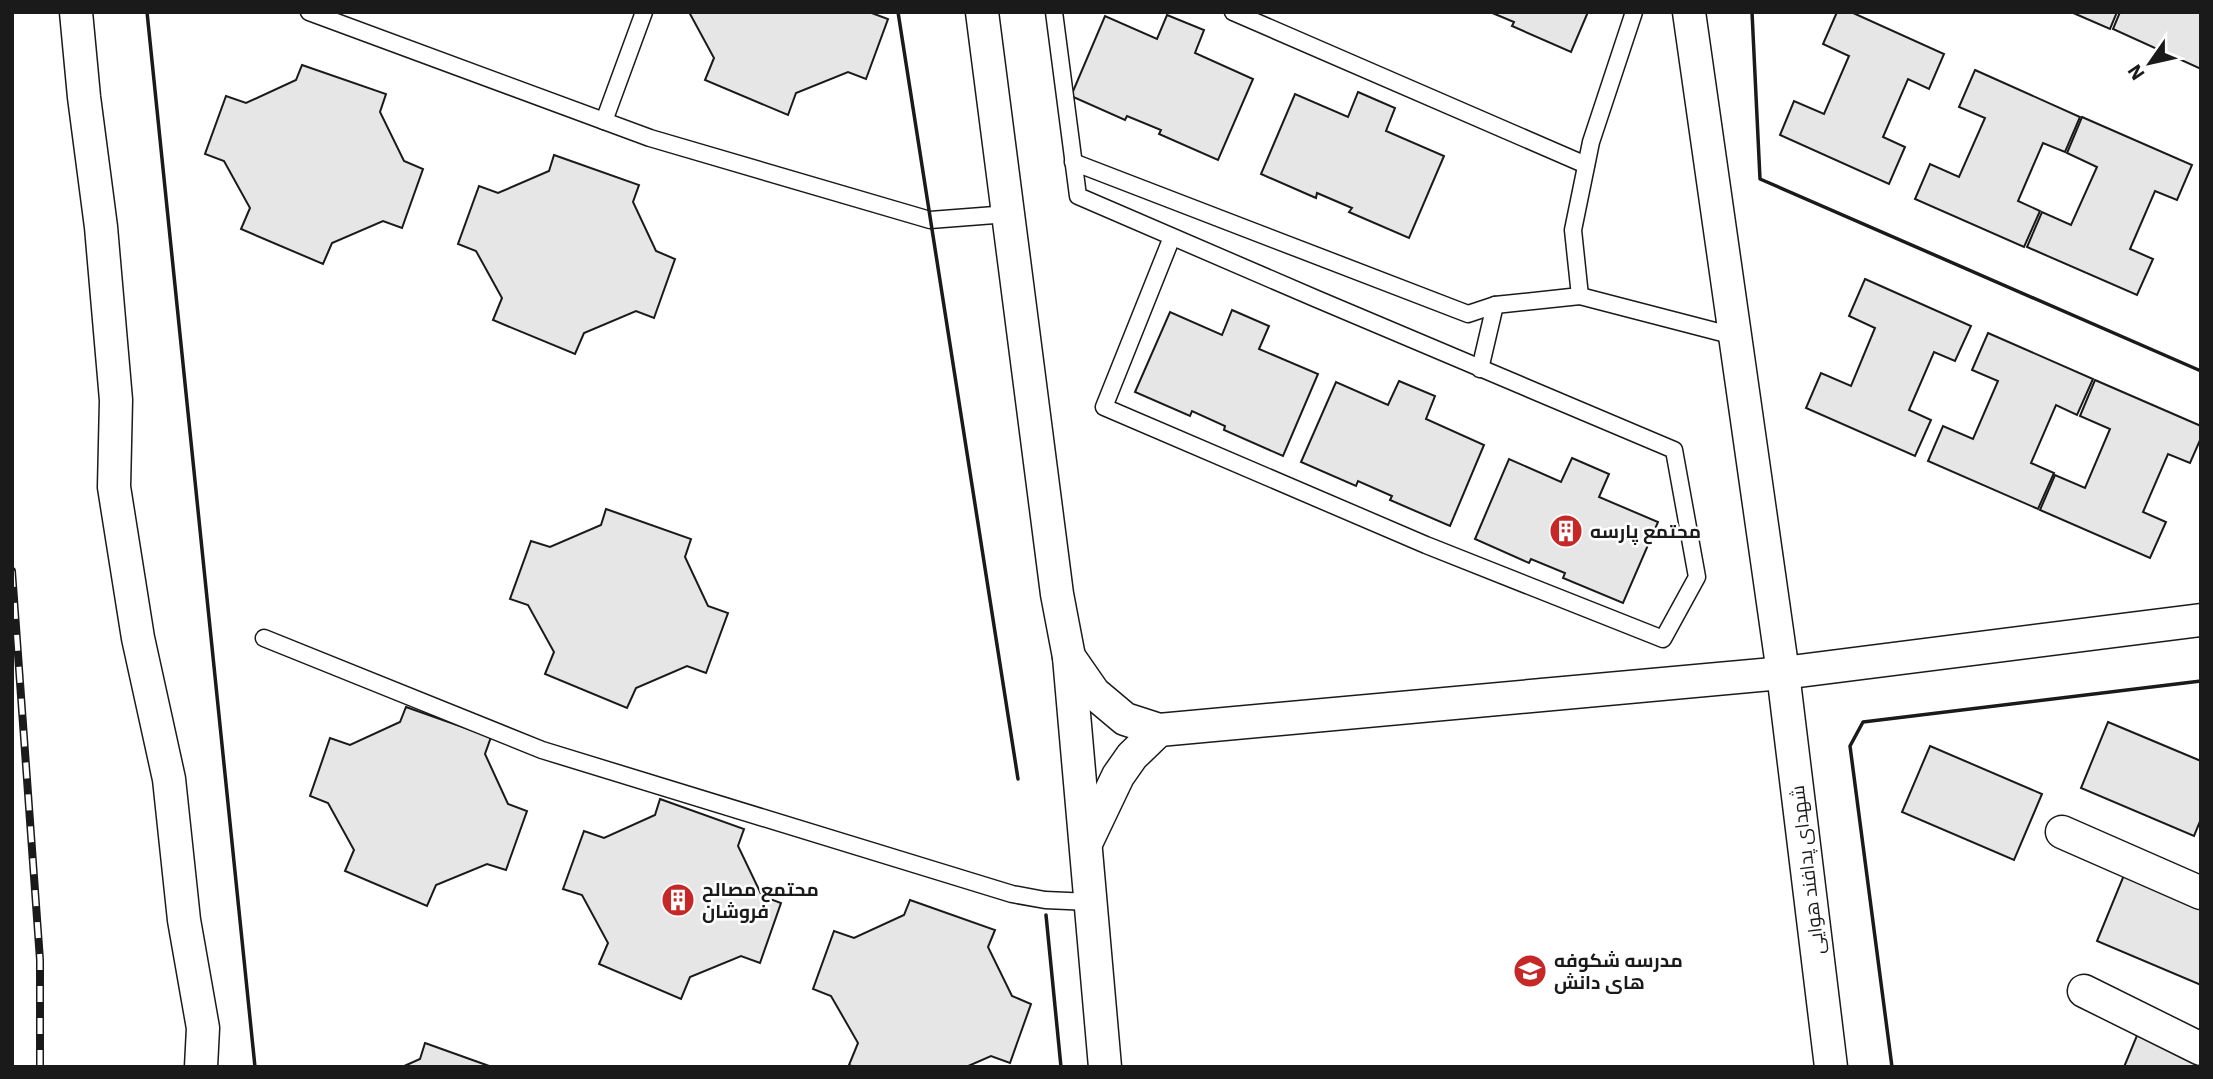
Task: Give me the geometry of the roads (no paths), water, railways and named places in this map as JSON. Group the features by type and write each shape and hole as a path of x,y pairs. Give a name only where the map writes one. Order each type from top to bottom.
{"street":[{"path":"76,12 101,227 115,387 114,487 138,638 169,779 184,920 203,1028 201,1067"},
{"path":"982,12 1057,594 1069,657 1105,1067"},
{"name":"شهدای پدافند هوایی","path":"1689,12 1783,673 1831,1067"},
{"path":"1069,657 1094,693 1125,719 1159,730 1783,673 2201,620"},
{"path":"1086,844 1118,776 1132,756 1159,730"},
{"path":"2062,831 2201,893"},
{"path":"2084,990 2201,1049"}],"lane":[{"path":"309,12 650,138 930,220 1008,214"},
{"path":"604,121 644,12"},
{"path":"1054,12 1078,196 1674,450 1697,577 1663,639 1426,545 1104,407 1172,237"},
{"path":"1233,12 1586,165"},
{"path":"1580,296 1573,230 1591,142 1634,12"},
{"path":"1073,162 1468,314 1495,305 1580,296 1734,335"},
{"path":"1480,369 1495,305"},
{"path":"264,638 542,750 1012,894 1045,900 1091,902"}],"railway":[{"path":"12,571 40,960 40,1067"}],"place":[{"name":"محتمع پارسه","path":"1566,531"},
{"name":"محتمع مصالح فروشان","path":"678,900"},
{"name":"مدرسه شکوفه های دانش","path":"1530,971"}]}
